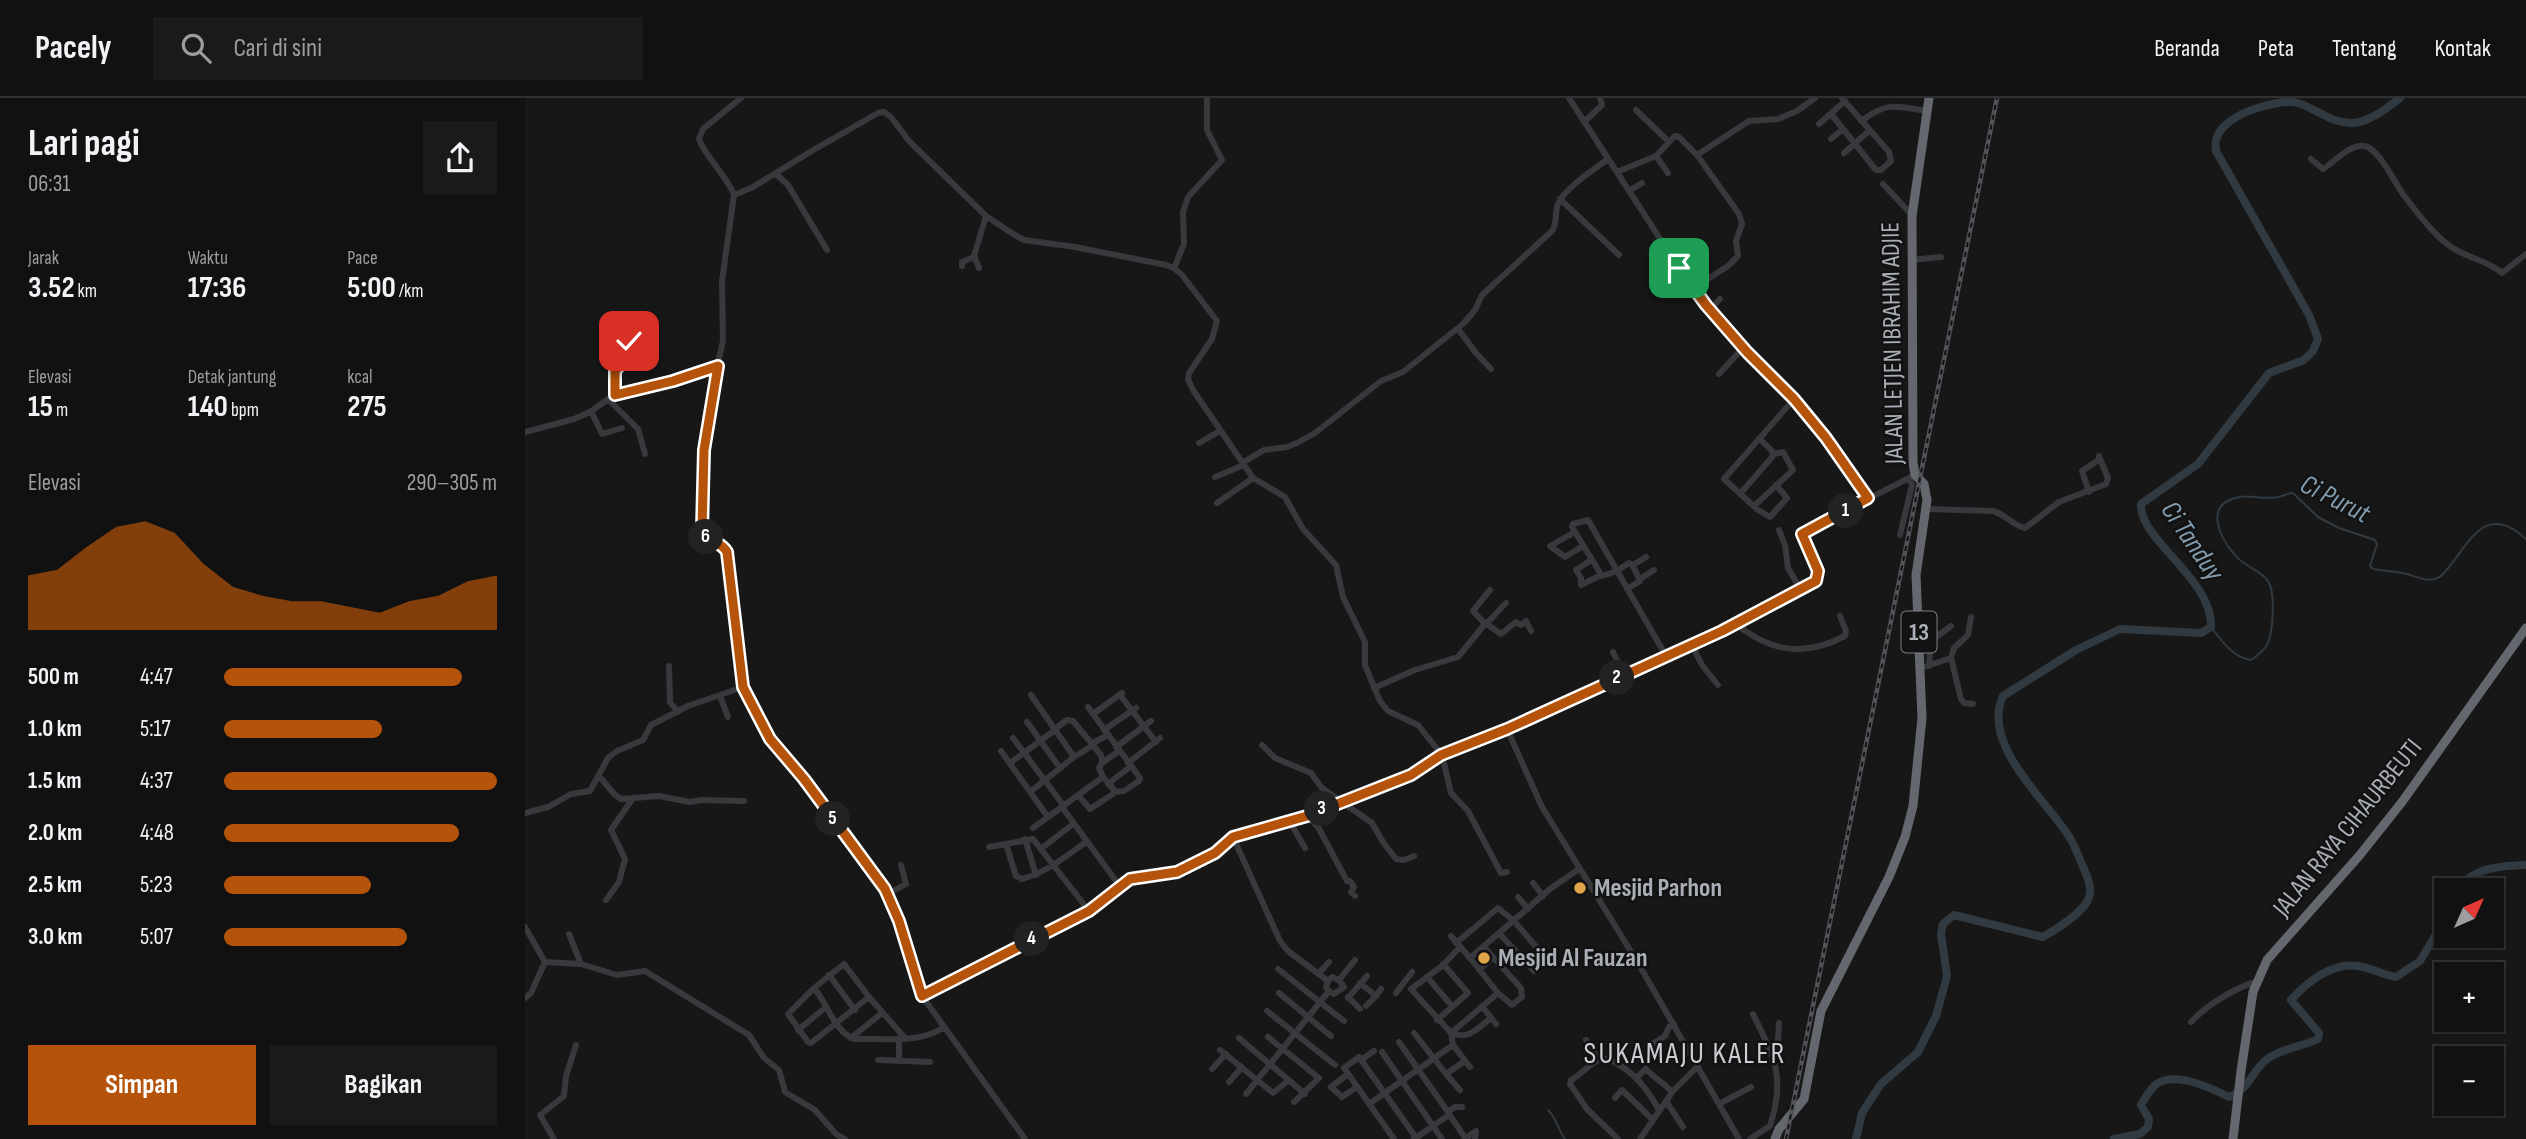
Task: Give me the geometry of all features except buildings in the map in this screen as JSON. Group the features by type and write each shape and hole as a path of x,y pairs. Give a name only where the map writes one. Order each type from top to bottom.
{"highway":[{"name":"JALAN LETJEN IBRAHIM ADJIE","path":"1775,1139 1779,1129 1804,1099 1817,1023 1824,1002 1889,877 1905,838 1918,773 1925,667 1916,575 1926,493 1924,484 1912,477 1911,260 1912,215 1929,98"},
{"name":"JALAN RAYA CIHAURBEUTI","path":"2233,1139 2256,982 2271,954 2359,856 2402,802 2526,628"}],"street":[{"path":"741,98 703,129 699,139 734,195 722,281 723,341 704,450 702,530 708,539 723,546 727,552 743,687 770,739 804,779 888,894 922,996 1025,1139"},
{"path":"1174,268 1185,240 1184,204 1222,160 1207,130 1207,98"},
{"path":"1569,98 1694,288 1743,348 1794,399 1826,438 1868,498"},
{"path":"1584,122 1602,105 1600,98"},
{"path":"1697,155 1749,121 1778,119 1797,111 1815,98"},
{"path":"1819,124 1843,100 1889,152 1891,161 1877,171 1831,114"},
{"path":"1861,121 1887,106 1927,111"},
{"path":"1636,110 1669,142"},
{"path":"734,195 753,187 884,112 909,141 986,216 1024,240 1075,247 1174,268 1197,293 1217,321 1212,340 1193,366 1188,379 1198,399 1253,478 1285,496 1304,529 1336,565 1343,597 1365,642 1365,665 1384,707 1395,715 1414,721 1441,755 1451,793 1468,811 1488,851 1505,873"},
{"path":"1831,139 1843,129"},
{"path":"1844,153 1869,131"},
{"path":"1617,172 1655,156 1677,136 1697,155 1738,214 1742,224 1736,241 1738,256 1728,266 1694,288"},
{"path":"2311,159 2323,169 2354,147 2368,148 2376,153 2405,196 2457,251 2495,267 2500,273 2526,254"},
{"path":"1655,156 1668,173"},
{"path":"1216,477 1264,450 1287,447 1315,433 1381,381 1403,372 1458,328 1472,314 1482,295 1556,226 1556,211 1560,199 1567,191 1608,159"},
{"path":"776,174 788,185 827,250"},
{"path":"1629,191 1642,183"},
{"path":"1884,184 1912,215"},
{"path":"1560,199 1619,255"},
{"path":"979,268 974,257 986,216"},
{"path":"962,266 963,261 974,257"},
{"path":"1911,260 1941,257"},
{"path":"1710,309 1720,299"},
{"path":"624,328 631,352 615,371 612,397 638,429 645,454"},
{"path":"1458,328 1491,369"},
{"path":"1719,374 1743,348"},
{"path":"525,432 574,419 612,397 718,366"},
{"path":"1776,485 1787,498 1770,517 1740,494 1724,477 1794,399"},
{"path":"591,411 602,434 622,428"},
{"path":"1199,443 1220,431"},
{"path":"1759,438 1774,454"},
{"path":"1740,494 1774,454 1783,452 1794,468 1754,506"},
{"path":"1925,509 1993,511 2025,528 2059,502 2089,492 2104,486 2108,482 2100,457 2082,471 2089,492"},
{"path":"922,996 1089,911 1130,879 1177,872 1215,853 1233,837 1307,816 1411,775 1441,755 1507,729 1692,645 1801,590 1814,583 1819,575 1802,537 1803,532 1912,477 1901,535"},
{"path":"1217,503 1253,478"},
{"path":"1601,575 1575,532 1573,524 1584,519 1588,520 1666,656"},
{"path":"1779,530 1785,545 1788,568 1801,590"},
{"path":"1575,532 1550,546 1565,556 1583,546"},
{"path":"1591,560 1576,569 1581,585 1617,571 1629,563 1633,565 1646,557"},
{"path":"1633,565 1640,579"},
{"path":"1627,589 1654,570"},
{"path":"1490,590 1473,611 1501,634 1516,622 1521,625 1526,621 1531,631"},
{"path":"1374,688 1415,670 1458,657 1486,622 1506,603"},
{"path":"1736,624 1759,641 1801,650 1819,647 1845,636 1846,631 1840,615"},
{"path":"1971,617 1968,635 1954,648 1951,658 1961,699 1964,703 1973,704"},
{"path":"1925,667 1931,641 1951,626"},
{"path":"1692,645 1702,665 1718,685"},
{"path":"1613,652 1624,675"},
{"path":"1925,667 1951,658"},
{"path":"669,666 671,704 678,712"},
{"path":"525,813 548,807 571,794 590,791 613,754 643,740 651,725 743,687"},
{"path":"1093,714 1122,693 1144,726 1158,740 1108,784"},
{"path":"720,695 727,717"},
{"path":"1031,695 1075,757"},
{"path":"1078,795 1090,809 1114,792 1124,791 1140,778 1088,707"},
{"path":"1030,792 1134,709"},
{"path":"1010,764 1071,719 1101,755 1102,763"},
{"path":"1114,792 1099,768 1151,721"},
{"path":"1027,722 1060,768"},
{"path":"1507,729 1542,807 1674,1024 1739,1139"},
{"path":"1013,738 1119,885"},
{"path":"1262,745 1275,758 1311,773 1322,788 1373,824 1396,859 1402,861 1415,856"},
{"path":"1001,751 1048,817"},
{"path":"599,776 618,797 659,796 690,803 701,800 744,801"},
{"path":"1033,828 1103,777"},
{"path":"606,900 619,882 625,857 611,830 633,798"},
{"path":"1307,816 1318,827 1347,881 1354,887 1351,892 1355,896"},
{"path":"1290,821 1305,848"},
{"path":"1042,848 1073,824"},
{"path":"1233,837 1280,941 1288,951 1328,981"},
{"path":"1025,839 1037,875"},
{"path":"989,847 1033,839 1089,911"},
{"path":"1006,844 1017,877 1022,879 1037,875 1086,842"},
{"path":"888,894 906,884 901,866"},
{"path":"1470,958 1543,896 1580,869"},
{"path":"1532,883 1543,896"},
{"path":"1518,897 1528,909"},
{"path":"1411,989 1443,964 1458,945 1497,908 1514,921 1544,956"},
{"path":"525,927 528,940 545,962 597,967 613,975 642,970 648,972 749,1035 764,1058 779,1070 783,1090 815,1110 833,1131 845,1139"},
{"path":"1499,933 1534,971"},
{"path":"569,934 581,964"},
{"path":"1451,936 1511,1006 1522,997 1522,991 1483,947"},
{"path":"1479,970 1493,957"},
{"path":"1339,980 1355,960"},
{"path":"525,998 531,993 545,962"},
{"path":"1318,974 1329,962"},
{"path":"1443,964 1468,993"},
{"path":"869,997 811,1043 788,1016 788,1012 814,988 845,965 902,1038 899,1060"},
{"path":"1279,969 1344,1021"},
{"path":"1396,993 1412,972"},
{"path":"829,975 855,1010"},
{"path":"1348,998 1367,976"},
{"path":"1332,977 1339,980 1344,987 1334,994 1326,986 1328,981 1332,977"},
{"path":"1427,977 1452,1006"},
{"path":"1404,982 1437,1020 1451,1033 1460,1036 1469,1035 1493,1021 1482,1006"},
{"path":"2191,1022 2202,1011 2256,982"},
{"path":"1360,983 1376,996"},
{"path":"1437,1020 1476,987"},
{"path":"814,988 825,1007 852,1038 932,1035 943,1027"},
{"path":"1341,991 1363,1007 1381,989"},
{"path":"1246,1094 1329,991"},
{"path":"1279,993 1331,1036"},
{"path":"1451,1033 1498,993"},
{"path":"798,1030 825,1007"},
{"path":"1267,1011 1335,1065"},
{"path":"852,1038 882,1013"},
{"path":"1750,1139 1770,1126 1779,1082 1772,1054 1753,1013"},
{"path":"1772,1054 1778,1040 1779,1023"},
{"path":"1652,1044 1665,1036 1669,1027 1674,1024"},
{"path":"862,1030 865,1039"},
{"path":"1414,1033 1460,1090"},
{"path":"1446,1074 1468,1064 1453,1045 1451,1033"},
{"path":"1268,1037 1319,1078 1294,1102"},
{"path":"1239,1038 1305,1094"},
{"path":"1585,1040 1599,1059 1617,1063 1635,1077 1648,1091 1659,1110"},
{"path":"1399,1042 1466,1139 1476,1131 1475,1139"},
{"path":"554,1139 540,1115 564,1096 567,1072 576,1045"},
{"path":"1369,1104 1453,1045"},
{"path":"1361,1060 1374,1051"},
{"path":"1212,1069 1223,1052 1273,1093 1289,1080"},
{"path":"1382,1052 1442,1139"},
{"path":"1394,1139 1344,1068 1359,1057 1416,1139 1455,1107 1462,1107"},
{"path":"1599,1059 1571,1080 1570,1084 1587,1109 1618,1139"},
{"path":"878,1060 930,1062"},
{"path":"1640,1139 1672,1092 1698,1066"},
{"path":"1229,1082 1242,1067"},
{"path":"1615,1098 1645,1067 1672,1092"},
{"path":"1348,1074 1331,1087 1342,1097 1357,1087"},
{"path":"1719,1104 1751,1087"},
{"path":"1622,1090 1653,1120"},
{"path":"1666,1101 1683,1127"}],"waterway":[{"name":"Ci Tanduy","path":"1856,1139 1862,1113 1881,1084 1918,1052 1936,1016 1947,976 1941,934 1943,924 1954,915 2043,937 2074,916 2088,900 2090,888 2077,852 2057,820 2018,770 2008,751 1998,714 2003,696 2076,650 2120,629 2201,633 2211,627 2208,609 2201,593 2151,532 2141,504 2198,464 2269,373 2304,360 2313,351 2318,339 2309,315 2216,151 2220,132 2238,116 2276,103 2298,103 2331,119 2353,123 2372,117 2400,98"},
{"name":"Ci Purut","path":"2211,627 2233,652 2251,660 2267,645 2271,632 2271,587 2261,574 2235,555 2220,530 2218,513 2221,506 2229,500 2240,497 2273,498 2293,493 2318,517 2339,528 2375,540 2377,544 2370,566 2373,569 2426,580 2441,576 2467,542 2486,526 2497,524 2510,528 2526,539"},
{"path":"2470,878 2487,869 2526,865"},
{"path":"2114,1139 2140,1134 2148,1127 2149,1119 2141,1105 2158,1083 2185,1080 2229,1097 2241,1090 2267,1059 2279,1052 2318,1039 2319,1033 2291,1000 2312,980 2330,970 2348,966 2368,968 2396,977 2420,961 2434,938"},
{"path":"1548,1110 1565,1139"}],"railway":[{"path":"1786,1139 1997,98"}],"place":[{"name":"Mesjid Parhon","path":"1580,888"},
{"name":"Mesjid Al Fauzan","path":"1484,958"}],"district":[{"name":"SUKAMAJU KALER","path":"1685,1054"}],"route":[{"path":"629,341 631,352 615,371 615,395 673,381 718,366 712,388 704,450 702,530 708,539 723,546 727,552 743,687 770,739 804,779 885,889 893,903 922,996 1089,911 1130,879 1177,872 1215,853 1233,837 1307,816 1411,775 1441,755 1507,729 1722,631 1814,583 1819,575 1802,534 1868,498 1826,438 1794,399 1747,352 1706,305 1679,268"}]}
